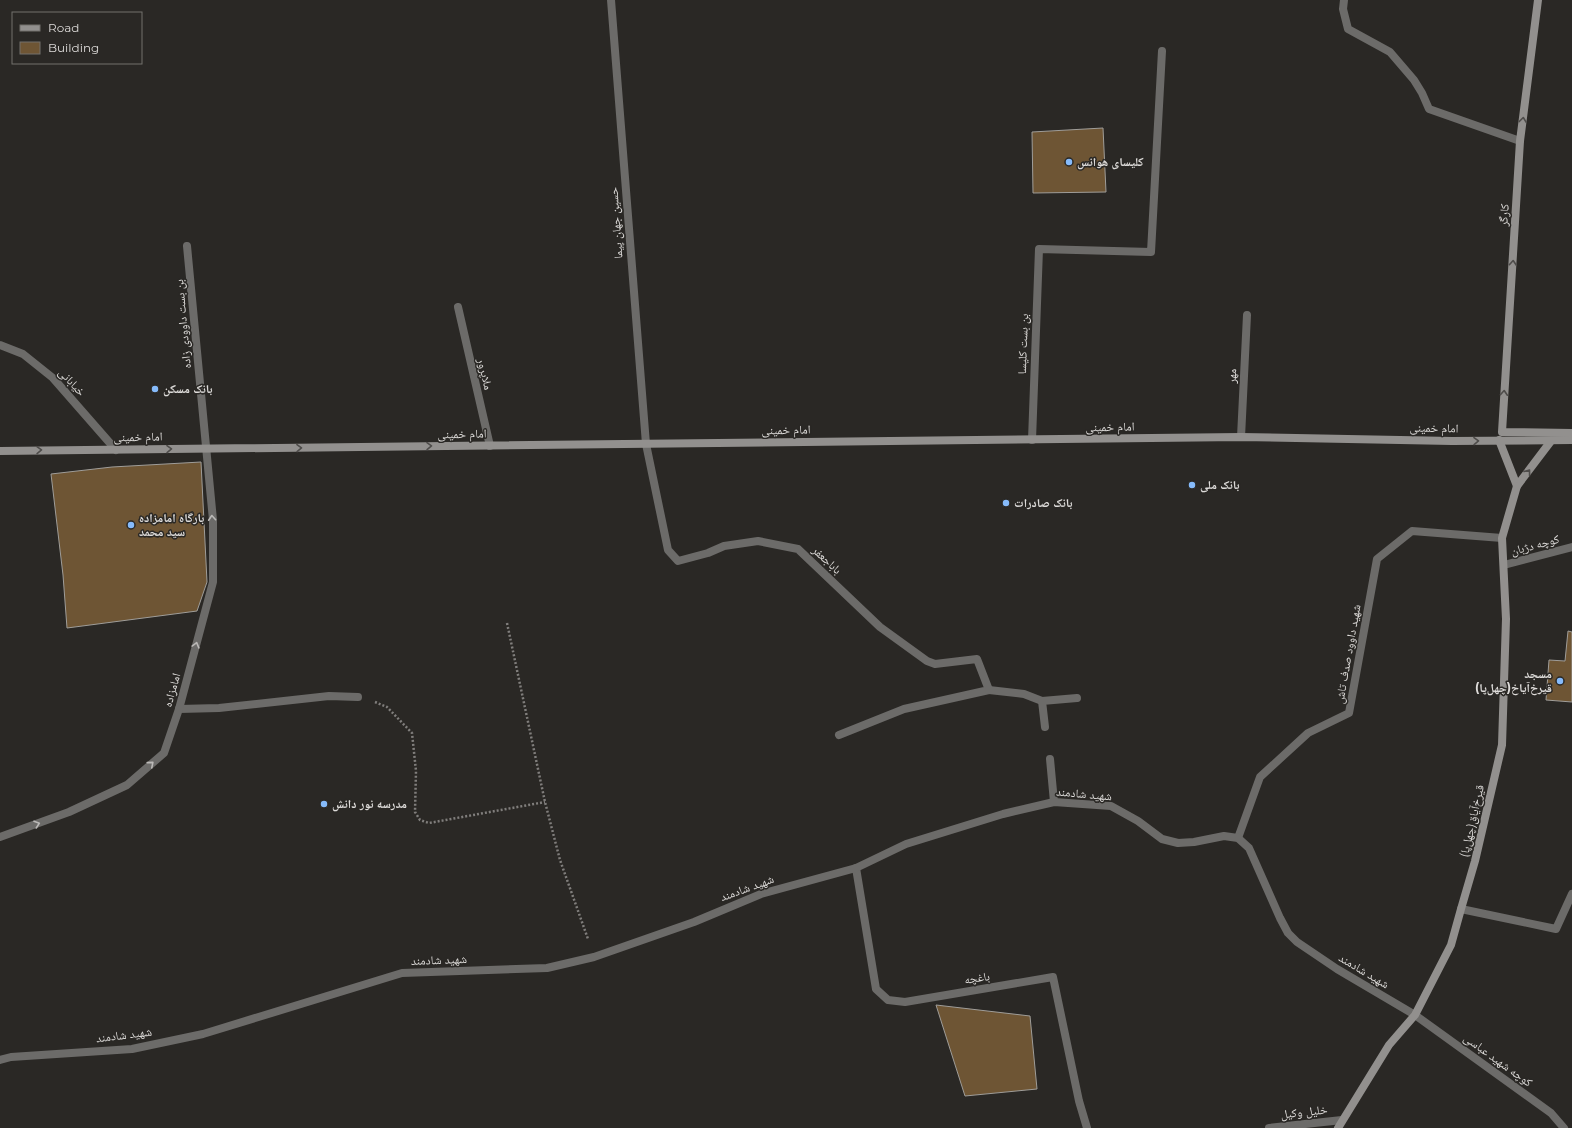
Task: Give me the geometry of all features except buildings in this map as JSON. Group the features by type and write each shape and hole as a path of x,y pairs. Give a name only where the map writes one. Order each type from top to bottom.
{"street":[{"name":"حسین جهان پیما","path":"611,0 646,444"},
{"path":"1344,0 1343,9 1348,28 1390,52 1414,80 1429,110 1520,141"},
{"name":"کارگر","path":"1538,0 1520,141 1502,432 1572,433"},
{"name":"بن بست کلیسا","path":"1032,440 1039,249 1151,252 1162,51"},
{"name":"بن بست داوودی زاده","path":"187,246 206,448"},
{"name":"ملاپرور","path":"458,307 490,446"},
{"name":"مهر","path":"1241,437 1247,316"},
{"name":"خیابانی","path":"0,345 23,354 53,378 116,450"},
{"name":"امام خمینی","path":"0,451 1241,437 1452,441 1572,440"},
{"path":"1499,440 1517,486"},
{"name":"قیرخ‌آیاق(چهل‌پا)","path":"1338,1128 1389,1045 1415,1015 1451,944 1474,862 1502,745 1506,619 1502,538 1517,486 1551,441"},
{"name":"باباجعفر","path":"646,444 668,550 678,561 708,553 724,546 758,541 798,549 880,626 927,662 934,664 977,659 989,690"},
{"name":"امامزاده","path":"0,836 70,812 127,785 164,753 179,709 213,582 213,520 206,448"},
{"name":"شهید داوود صدف تاش","path":"1238,838 1260,777 1308,733 1349,713 1377,559 1412,531 1502,538"},
{"name":"کوچه دژبان","path":"1504,565 1572,547"},
{"path":"839,735 904,709 989,690 1024,694 1042,701 1077,698"},
{"path":"179,709 219,708 330,696 358,697"},
{"path":"1042,701 1045,728"},
{"path":"1050,759 1054,802"},
{"name":"شهید شادمند","path":"0,1060 11,1057 132,1049 203,1034 402,973 547,968 594,957 694,922 761,894 856,868 906,844 1003,814 1054,802 1111,806 1138,821 1162,839 1178,843 1194,842 1224,836 1238,838 1249,848 1280,918 1288,933 1297,942 1337,969 1415,1015"},
{"name":"باغچه","path":"856,868 876,989 888,1000 904,1002 1053,978 1079,1101 1087,1128"},
{"path":"1461,909 1556,929 1572,894"},
{"name":"کوچه شهید عباسی","path":"1415,1015 1551,1114 1564,1128"},
{"name":"خلیل وکیل","path":"1270,1128 1342,1120"}],"path":[{"path":"507,623 545,802 560,860 594,957"},
{"path":"358,697 387,707 412,733 416,771 415,812 420,820 429,823 545,802"}],"place":[{"name":"کلیسای هوانس","path":"1069,162"},
{"name":"بانک مسکن","path":"155,389"},
{"name":"بانک ملی","path":"1192,485"},
{"name":"بانک صادرات","path":"1006,503"},
{"name":"بارگاه امامزاده سید محمد","path":"131,525"},
{"name":"مسجد قیرخ‌آیاخ(چهل‌پا)","path":"1560,681"},
{"name":"مدرسه نور دانش","path":"324,804"}]}
